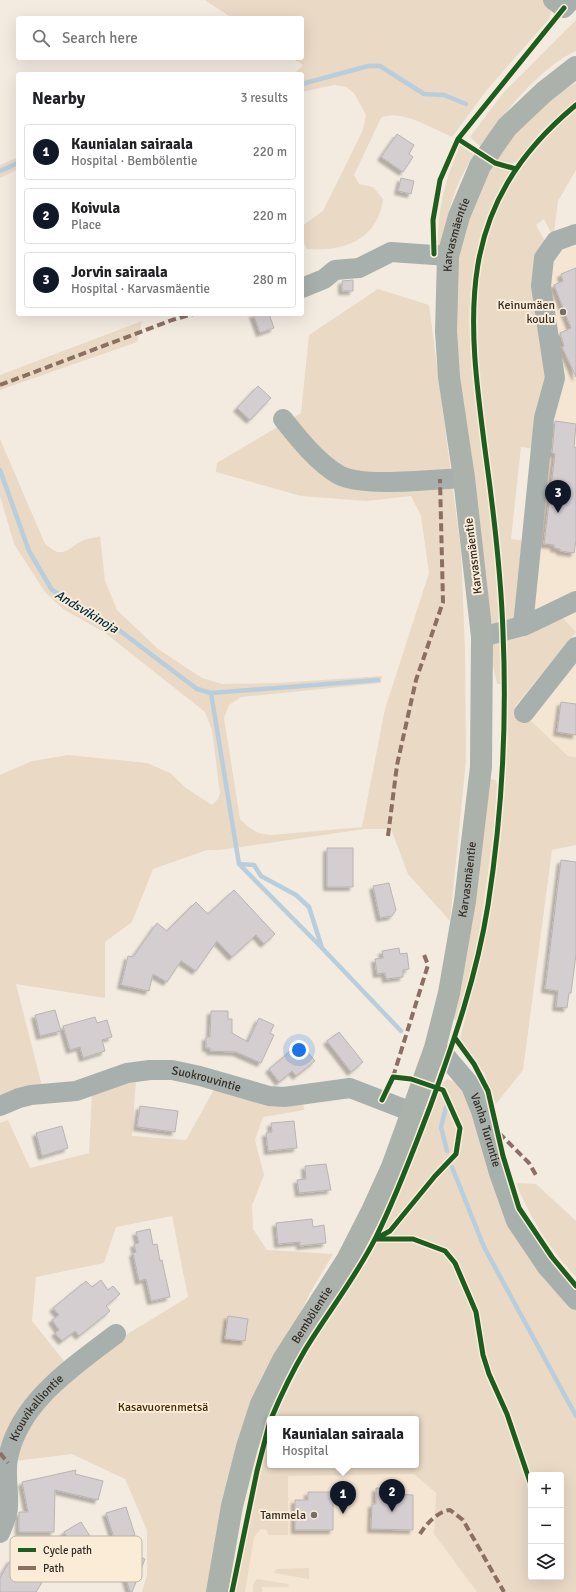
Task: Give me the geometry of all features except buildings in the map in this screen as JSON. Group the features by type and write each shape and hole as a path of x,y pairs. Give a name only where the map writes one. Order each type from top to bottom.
{"main road":[{"name":"Karvasmäentie","path":"435,1048 449,993 465,901 481,767 482,637 464,478 453,406 446,331 448,256 458,216 480,166 507,127 544,92 576,67"},
{"name":"Karvasmäentie","path":"544,92 576,76"},
{"name":"Bembölentie","path":"217,1592 232,1506 247,1447 261,1404 283,1360 346,1260 372,1211 392,1167 435,1048"}],"street":[{"path":"523,626 544,418 555,378 541,286 544,258 556,241 576,234"},
{"path":"304,287 324,278 335,270 358,268 391,252 448,256"},
{"path":"283,419 321,461 339,475 355,480 376,482 464,478"},
{"path":"482,637 523,626 576,601"},
{"path":"524,713 576,647"},
{"name":"Vanha Turuntie","path":"435,1048 448,1059 470,1086 481,1111 499,1173 516,1221 547,1267 576,1300"},
{"name":"Suokrouvintie","path":"0,1106 19,1098 76,1091 127,1073 172,1070 200,1076 269,1096 284,1097 350,1088 412,1112"},
{"name":"Krouvikalliontie","path":"0,1533 8,1508 8,1458 15,1435 37,1400 89,1354 116,1334"}],"shaded area":[{"path":"562,248 576,248 576,631 564,619 527,627 546,266"},
{"path":"576,632 576,757 568,756 515,706"},
{"path":"415,1474 436,1493 434,1534 477,1592 234,1592 261,1476"}],"green space":[{"path":"205,0 544,0 551,12 549,19 486,91 452,137 407,118 389,116 381,118 354,175 359,184 373,187 383,199 380,213 374,225 366,234 357,240 346,245 320,249 307,249 304,242 304,225 323,211 363,130 366,115 354,93 346,87 334,85 304,92 304,72 296,72 303,65 295,60 304,60 304,16 229,16"},
{"path":"576,20 576,51 549,68 523,92 480,146 470,137 504,92"},
{"path":"576,83 576,100 541,131 519,160 511,164 496,161 513,137 540,107"},
{"path":"576,109 576,170 558,201 554,233 551,233 544,219 536,225 547,245 550,368 535,449 521,447 511,539 524,541 521,616 505,622 497,511 477,359 475,324 481,256 490,224 502,198 524,165 546,137"},
{"path":"460,145 474,155 467,165 452,199 440,248 438,246 438,232 443,194 450,170"},
{"path":"16,158 16,170 0,178 0,165"},
{"path":"494,164 511,170 492,206 483,228 475,260 471,293 470,325 474,391 488,489 493,538 499,619 496,624 493,624 490,620 458,381 455,273 463,226 481,182"},
{"path":"378,289 429,305 461,551 465,651 466,760 450,921 408,874 391,829 365,829 219,850 207,850 153,869 132,922 105,942 105,998 16,984 42,1086 0,1101 0,775 32,761 68,755 147,763 170,773 186,788 212,805 218,799 220,793 212,730 205,712 104,632 63,609 45,592 14,544 0,496 0,439 45,544 57,552 61,552 84,540 100,536 105,581 117,610 158,649 202,678 222,684 277,683 382,676 381,683 241,697 229,705 224,718 240,819 247,826 258,833 267,835 362,827 385,709 429,573 421,516 411,496 367,501 301,496 216,472 217,463 301,413 309,335"},
{"path":"142,321 137,342 0,390 0,375"},
{"path":"555,613 564,619 576,632 515,706 568,756 576,757 576,845 552,850 523,1070 496,1104 484,1073 460,1038 477,969 496,864 504,794 507,743 507,640"},
{"path":"500,638 502,684 497,684 489,649 495,639"},
{"path":"487,779 496,780 497,785 494,829 481,923 472,970 457,1023 453,1017"},
{"name":"Kasavuorenmetsä","path":"136,1079 132,1136 186,1140 216,1086 256,1100 303,1102 304,1110 263,1117 255,1140 264,1175 252,1205 253,1229 267,1250 333,1254 311,1291 239,1438 210,1592 142,1592 147,1575 147,1530 125,1479 72,1454 15,1461 11,1459 19,1435 44,1400 116,1341 188,1297 172,1216 116,1227 104,1263 36,1277 32,1321 68,1366 31,1402 16,1423 10,1435 3,1462 0,1508 0,1123 8,1120 30,1168 89,1153 92,1093"},
{"path":"447,1079 456,1082 468,1100 486,1153 576,1308 576,1592 477,1592 434,1534 436,1493 414,1474 288,1476 288,1535 268,1535 267,1530 261,1529 254,1537 245,1592 234,1592 267,1445 267,1468 419,1468 419,1416 276,1416 308,1352 367,1262 384,1229 413,1161 439,1090"},
{"path":"516,1183 536,1184 576,1221 576,1277 557,1255 534,1221"},
{"path":"309,1568 309,1579 274,1573 276,1569"},
{"path":"257,1579 288,1584 289,1587 262,1587 262,1592 253,1592 253,1585"}],"waterway":[{"path":"304,83 368,66 380,66 424,94 444,95 466,104"},
{"path":"0,171 16,164"},
{"name":"Andsvikinoja","path":"0,470 29,551 52,590 111,624 197,689 211,693 378,680"},
{"path":"211,693 239,864 254,865 261,876 296,895 309,907 322,948 401,1031"},
{"path":"239,864 321,947"},
{"path":"446,1107 441,1127 447,1151"},
{"path":"452,1167 484,1247 576,1416"}],"marked path":[{"path":"0,385 186,316"},
{"path":"388,836 397,765 416,680 443,602 440,479"},
{"path":"393,1077 428,965 423,952"},
{"path":"499,1133 529,1163 537,1177"},
{"path":"0,1453 8,1463"},
{"path":"420,1534 437,1515 450,1510 463,1520 504,1592"}],"cycle path":[{"path":"434,254 433,220 440,180 458,139 564,8"},
{"path":"272,1416 300,1358 360,1266 391,1205 448,1057 464,1008 478,957 488,905 497,837 504,735 503,632 499,566 479,405 475,356 474,310 478,266 488,223 507,183 536,144 576,105"},
{"path":"458,139 495,163 516,169"},
{"path":"455,1038 474,1064 488,1091 503,1156 519,1208 552,1257 576,1286"},
{"path":"377,1238 390,1231 435,1176 456,1154 460,1128 443,1090 411,1079 393,1077 382,1100"},
{"path":"376,1239 413,1239 445,1251 455,1263 476,1312 483,1355 489,1374 507,1414 528,1476"},
{"path":"232,1592 257,1471 267,1433"}],"place":[{"name":"Keinumäen koulu","path":"563,312"},
{"name":"Jorvin sairaala","path":"558,513"},
{"name":"Koivula","path":"392,1512"},
{"name":"Kaunialan sairaala","path":"343,1514"},
{"name":"Tammela","path":"314,1515"}]}
